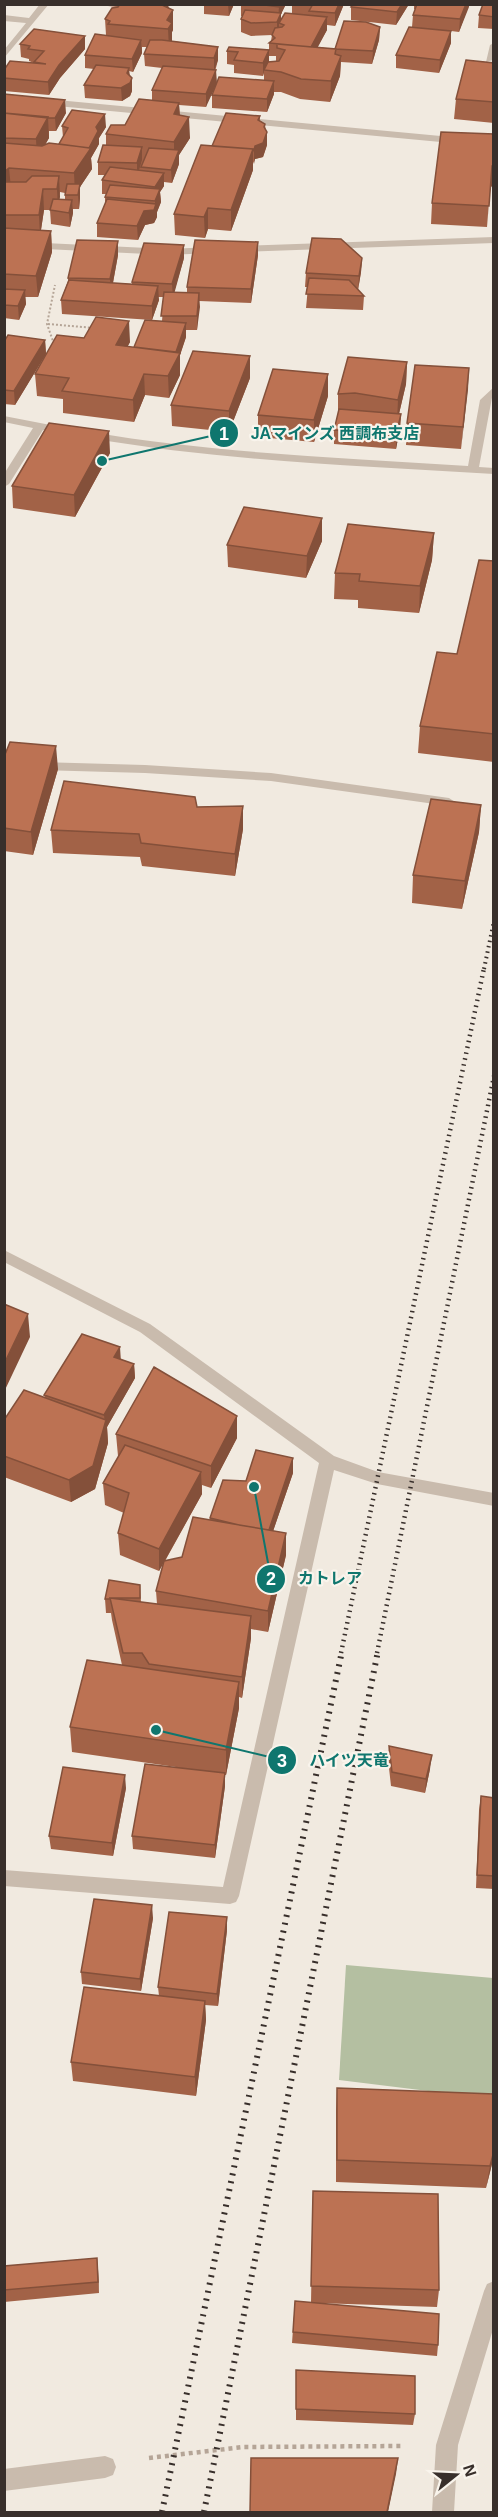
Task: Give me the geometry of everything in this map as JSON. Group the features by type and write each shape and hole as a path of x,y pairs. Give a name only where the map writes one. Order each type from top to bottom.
{"street":[{"path":"4,56 45,4"},
{"path":"4,18 32,21"},
{"path":"489,60 494,45"},
{"path":"4,98 494,144"},
{"path":"4,244 168,252 494,240"},
{"path":"472,470 485,400 494,390"},
{"path":"4,419 148,445 215,453 494,471"},
{"path":"4,484 39,426"},
{"path":"4,765 145,769 271,777 466,804"},
{"path":"4,1255 145,1328 328,1461 388,1481 494,1500"},
{"path":"4,1878 230,1896 328,1461"},
{"path":"443,2512 447,2445 494,2291"},
{"path":"4,2480 105,2467"}],"path":[{"path":"55,345 47,324 64,246"},
{"path":"47,324 104,330"},
{"path":"105,2467 174,2453 217,2449 447,2445"}],"green space":[{"path":"346,1965 493,1978 493,2099 339,2080"}],"building":[{"path":"120,4 168,4 164,6 173,10 167,20 172,23 168,29 108,24 110,21 105,19 112,8"},
{"path":"257,4 280,4 279,7"},
{"path":"313,4 339,4 335,13 309,11"},
{"path":"353,4 402,4 397,12 351,7"},
{"path":"417,4 466,4 460,19 413,15"},
{"path":"483,4 494,4 494,17 479,15"},
{"path":"245,10 281,13 277,22 251,23 241,19"},
{"path":"285,13 327,17 311,47 269,43 275,38 272,35 275,28 284,25 279,23"},
{"path":"344,21 366,22 380,27 373,51 335,49"},
{"path":"409,27 451,31 440,60 396,55"},
{"path":"34,29 85,36 59,65 48,82 4,78 4,70 10,61 46,64 34,62 44,51 28,49 30,46 20,44"},
{"path":"95,34 141,40 132,59 85,55"},
{"path":"150,40 218,47 214,58 144,54"},
{"path":"277,44 336,49 335,54 341,56 331,81 301,79 281,72 264,70 268,62 279,61 285,50 277,48"},
{"path":"229,47 269,50 263,63 234,60 238,52 227,51"},
{"path":"466,60 494,63 494,102 456,99"},
{"path":"96,65 129,68 127,73 132,78 130,83 121,88 84,85"},
{"path":"163,66 216,70 206,94 152,90"},
{"path":"219,77 274,81 267,99 212,95"},
{"path":"4,94 65,100 55,118 48,118 4,113"},
{"path":"139,99 179,103 174,114 189,117 174,142 106,134 111,125 125,125"},
{"path":"72,110 105,114 96,127 98,131 89,148 59,144 68,128 62,126"},
{"path":"4,113 48,117 36,139 4,138"},
{"path":"226,113 260,116 258,120 265,124 267,132 263,143 255,146 254,151 253,149 212,146"},
{"path":"441,132 494,134 494,166 492,166 489,206 432,203"},
{"path":"4,143 42,146 49,143 91,148 74,173 9,168 5,171"},
{"path":"103,145 142,147 137,163 98,162"},
{"path":"201,145 253,149 231,210 208,208 204,217 174,214"},
{"path":"149,148 179,150 171,170 141,167"},
{"path":"110,167 164,173 155,187 102,180"},
{"path":"32,176 59,176 57,189 43,189 39,215 4,215 4,182 26,182"},
{"path":"67,184 80,184 78,195 65,195"},
{"path":"110,185 160,189 155,201 105,197"},
{"path":"53,199 72,200 69,213 50,210"},
{"path":"107,199 156,204 154,210 144,211 137,226 97,223"},
{"path":"4,228 51,231 36,276 4,274"},
{"path":"312,238 341,239 362,258 359,276 306,273"},
{"path":"77,240 118,241 110,279 68,278"},
{"path":"195,240 258,242 251,289 187,287"},
{"path":"144,243 184,245 172,284 132,282"},
{"path":"309,278 349,280 364,296 306,294"},
{"path":"69,280 158,286 152,306 61,300"},
{"path":"4,289 25,290 18,306 4,305"},
{"path":"164,292 199,293 197,316 161,316"},
{"path":"96,317 129,321 116,345 180,353 168,376 144,374 133,400 62,391 69,378 35,374 57,335 84,338"},
{"path":"145,320 186,323 176,352 134,347"},
{"path":"8,335 45,340 14,391 4,390 4,342"},
{"path":"193,351 250,356 229,411 171,405"},
{"path":"348,357 407,362 398,400 355,393 338,394"},
{"path":"415,365 469,368 463,427 407,423"},
{"path":"273,369 328,374 314,420 258,415"},
{"path":"339,409 401,414 396,435 334,430"},
{"path":"49,423 109,431 74,495 12,486"},
{"path":"244,507 322,518 307,556 227,545"},
{"path":"348,524 434,533 420,586 359,581 360,574 335,573"},
{"path":"479,560 494,561 494,734 420,726 437,652 457,654"},
{"path":"10,742 56,746 31,832 4,828 4,757"},
{"path":"64,781 195,797 197,807 243,806 235,854 141,843 139,834 51,830"},
{"path":"431,799 481,805 465,881 413,875"},
{"path":"4,1304 28,1314 4,1364"},
{"path":"82,1334 120,1347 114,1357 134,1364 104,1415 44,1395"},
{"path":"154,1367 237,1416 211,1466 116,1434"},
{"path":"24,1390 106,1420 93,1466 69,1480 4,1456 4,1420"},
{"path":"125,1445 201,1472 159,1549 118,1533 129,1493 103,1483"},
{"path":"256,1450 293,1458 269,1530 210,1518 223,1480 246,1481"},
{"path":"193,1517 286,1533 268,1611 156,1591 164,1561 182,1557"},
{"path":"109,1580 140,1585 140,1598 105,1599"},
{"path":"110,1598 251,1616 242,1677 149,1664 142,1653 123,1653"},
{"path":"87,1660 239,1682 226,1750 70,1727"},
{"path":"389,1746 432,1755 426,1779 392,1772"},
{"path":"145,1764 225,1773 215,1845 132,1836"},
{"path":"63,1767 125,1775 112,1843 49,1836"},
{"path":"481,1796 494,1798 494,1876 477,1875"},
{"path":"94,1899 152,1905 140,1979 81,1972"},
{"path":"169,1912 227,1917 217,1994 158,1987"},
{"path":"84,1987 205,2001 195,2077 71,2062"},
{"path":"337,2088 494,2094 494,2151 490,2166 337,2160"},
{"path":"313,2191 438,2194 439,2290 311,2286"},
{"path":"97,2258 98,2282 4,2290 4,2266"},
{"path":"295,2301 439,2314 438,2345 293,2332"},
{"path":"296,2370 415,2376 415,2414 296,2409"},
{"path":"251,2458 398,2458 387,2512 250,2512"}],"railway":[{"path":"484,969 494,921"},
{"path":"341,1653 484,968"},
{"path":"377,1653 494,1076"},
{"path":"162,2512 342,1651"},
{"path":"204,2512 378,1651"}],"place":[{"name":"JAマインズ 西調布支店","path":"102,461"},
{"name":"カトレア","path":"254,1487"},
{"name":"ハイツ天竜","path":"156,1730"}]}
